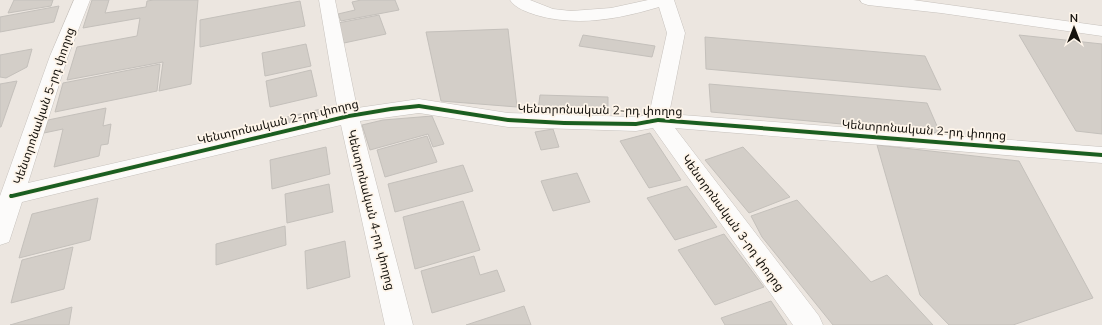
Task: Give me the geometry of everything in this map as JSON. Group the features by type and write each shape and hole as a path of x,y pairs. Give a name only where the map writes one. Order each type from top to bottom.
{"street":[{"name":"Կենտրոնական 5-րդ փողոց","path":"0,235 59,56 82,0"},
{"name":"Կենտրոնական 4-րդ փողոց","path":"327,0 349,116 399,325"},
{"path":"518,0 539,11 565,8 597,15 630,10 665,0 676,33 658,120"},
{"path":"868,0 941,8 1102,31"},
{"name":"Կենտրոնական 2-րդ փողոց","path":"12,196 349,116 419,106 524,120 636,124 658,120 1102,155"},
{"name":"Կենտրոնական 3-րդ փողոց","path":"658,120 809,325"}],"building":[{"path":"14,0 53,0 51,6 8,13"},
{"path":"92,0 109,0 105,13 146,7 147,1 154,0 198,0 191,84 159,91 163,62 67,80 77,47 137,36 140,18 83,28"},
{"path":"361,0 395,0 399,10 341,21 338,14 355,10 352,2"},
{"path":"300,1 305,26 200,47 200,20"},
{"path":"59,6 54,22 0,32 0,17"},
{"path":"379,15 386,34 344,43 338,23"},
{"path":"508,29 517,107 441,101 426,32"},
{"path":"583,35 655,46 652,57 579,46"},
{"path":"1019,35 1102,44 1102,134 1076,131"},
{"path":"705,37 925,56 941,90 706,69"},
{"path":"306,44 311,66 265,76 262,53"},
{"path":"32,49 27,67 6,78 0,77 0,55"},
{"path":"160,64 157,91 55,112 63,83"},
{"path":"311,70 317,96 270,107 266,81"},
{"path":"17,81 1,127 0,127 0,84"},
{"path":"709,84 927,103 940,133 711,112"},
{"path":"540,95 608,97 608,112 538,110"},
{"path":"106,108 103,126 111,124 108,144 101,145 99,156 54,167 63,129 44,133 48,120"},
{"path":"325,108 327,117 263,132 262,123"},
{"path":"432,116 444,144 433,147 428,134 370,150 362,125 383,120"},
{"path":"553,129 559,147 541,150 535,132"},
{"path":"650,133 681,180 649,188 620,141"},
{"path":"427,136 437,162 385,177 377,150"},
{"path":"877,145 1019,161 1093,298 1013,325 949,325 920,295"},
{"path":"326,147 330,174 272,189 270,160"},
{"path":"743,147 790,197 749,213 705,160"},
{"path":"463,165 473,191 395,212 388,184"},
{"path":"577,173 590,202 553,211 541,181"},
{"path":"329,184 333,212 287,223 285,194"},
{"path":"687,186 717,227 675,240 647,198"},
{"path":"98,198 90,240 19,258 32,214"},
{"path":"797,200 871,282 887,275 933,325 833,325 762,237 751,216"},
{"path":"463,201 480,250 415,269 403,217"},
{"path":"285,226 286,245 216,265 216,244"},
{"path":"724,234 764,287 715,305 678,250"},
{"path":"345,241 350,277 307,289 305,251"},
{"path":"73,247 64,289 11,303 22,260"},
{"path":"474,256 480,275 497,270 505,291 432,313 421,271"},
{"path":"771,301 787,325 725,325 721,318"},
{"path":"524,306 531,325 466,325"},
{"path":"72,307 69,325 10,325"}],"cycle path":[{"path":"12,196 349,116 419,106 508,120 564,123 636,124 658,120 1102,155"}]}
